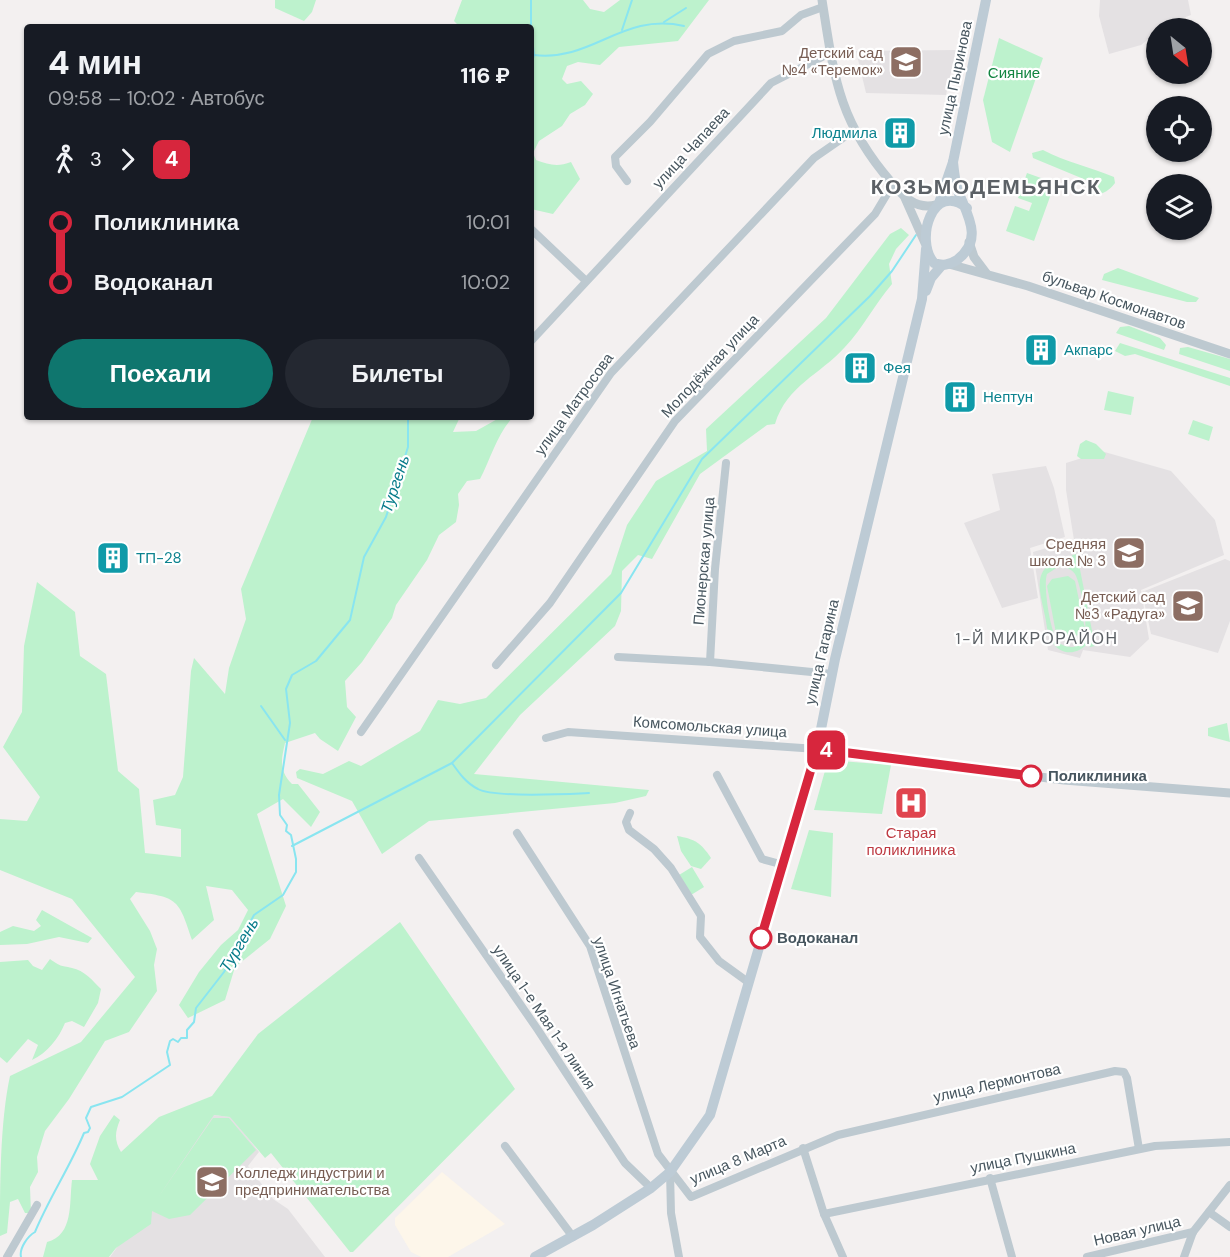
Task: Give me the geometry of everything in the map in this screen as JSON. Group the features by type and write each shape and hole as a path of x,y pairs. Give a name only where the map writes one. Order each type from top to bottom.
{"main road":[{"name":"улица Пыринова","path":"938,204 953,162 986,0"},
{"name":"улица Пыринова","path":"953,162 959,193 967,208"},
{"path":"952,201 967,208 971,219 969,242 963,254 946,265 932,260 925,247 928,221 938,204 952,201"},
{"name":"улица Гагарина","path":"922,299 925,247"},
{"name":"улица Гагарина","path":"670,1172 710,1115 817,749 832,674 922,299 931,278 946,265"},
{"name":"улица 8 Марта","path":"536,1257 573,1237 651,1188 670,1172"}],"street":[{"name":"улица Гагарина","path":"823,3 838,92 853,131 870,156 904,196 919,206 938,204"},
{"path":"627,181 616,166 615,158 650,122 708,54 734,41 782,31 801,15 823,3"},
{"name":"улица Чапаева","path":"534,338 585,280 771,83 830,53"},
{"name":"улица Матросова","path":"361,732 611,373 814,158 853,131"},
{"name":"Молодёжная улица","path":"496,665 550,603 675,421 875,214 893,184"},
{"name":"улица Гагарина","path":"904,196 925,247"},
{"path":"534,232 585,280"},
{"path":"969,242 974,257 988,274"},
{"name":"бульвар Космонавтов","path":"946,265 988,274 1230,354"},
{"name":"Пионерская улица","path":"710,662 714,568 726,463"},
{"path":"618,657 710,662 832,674"},
{"name":"Комсомольская улица","path":"546,738 568,732 817,749 1064,780 1230,793"},
{"path":"717,775 762,859 784,865"},
{"path":"630,813 626,822 629,830 654,849 665,861 701,916 700,937 723,965 748,982"},
{"name":"улица Игнатьева","path":"517,833 591,946 650,1133 658,1154 670,1172"},
{"name":"улица 1-е Мая 1-я линия","path":"419,858 538,1030 625,1163 651,1188"},
{"name":"улица Лермонтова","path":"802,1148 838,1135 1115,1071 1124,1072 1127,1078 1139,1149"},
{"name":"улица Пушкина","path":"824,1214 1139,1149 1230,1142"},
{"path":"505,1146 573,1237"},
{"path":"802,1148 824,1214 843,1257"},
{"name":"улица 8 Марта","path":"670,1172 691,1197 802,1148"},
{"path":"670,1172 671,1213 679,1257"},
{"path":"990,1178 1012,1257"},
{"path":"1184,1257 1193,1232 1230,1185"},
{"path":"7,1257 37,1205"},
{"path":"1209,1212 1230,1227"},
{"name":"Новая улица","path":"1087,1257 1193,1232"}],"shaded area":[{"path":"1100,0 1188,0 1191,15 1183,18 1146,18 1146,41 1141,45 1109,54 1099,16"},
{"name":"Детский сад №4 «Теремок»","path":"956,50 946,95 866,93 856,51"},
{"name":"Средняя школа № 3","path":"1094,449 1171,471 1215,520 1224,555 1141,590 1149,639 1130,657 1083,650 1080,658 1048,650 1033,552 1074,540 1066,490 1066,463 1082,458"},
{"path":"1046,466 1054,488 1065,537 1030,548 1038,598 1002,608 964,523 1000,510 992,474"},
{"name":"Детский сад №3 «Радуга»","path":"1225,559 1230,561 1230,621 1218,653 1151,634 1142,592"},
{"name":"Колледж индустрии и предпринимательства","path":"213,1115 231,1117 259,1152 248,1166 273,1199 288,1209 325,1257 110,1257"},
{"path":"442,1172 505,1224 448,1257 421,1257 411,1252 395,1225 395,1218"}],"green space":[{"path":"275,0 316,0 312,12 304,21 275,8"},
{"path":"462,0 583,0 590,9 604,12 620,0 709,0 678,41 619,47 600,65 578,62 567,66 562,79 567,84 581,81 593,94 585,105 570,114 562,126 539,141 534,151 534,24 457,24 454,21"},
{"name":"Сияние","path":"999,38 1043,58 1010,152 992,142 983,100"},
{"path":"1043,150 1114,177 1115,183 1103,193 1088,193 1091,184 1086,180 1033,158 1032,153"},
{"path":"534,155 536,160 549,164 558,165 571,162 580,179 553,214 534,210"},
{"path":"1027,173 1055,183 1034,241 1006,231 1015,206 1029,211 1032,203 1018,198"},
{"path":"901,228 909,235 896,249 889,264 892,284 857,332 835,357 787,399 775,424 767,425 700,474 652,559 638,555 622,571 621,611 615,626 520,715 474,774 649,790 646,796 615,803 429,821 382,854 352,801 297,778 296,772 300,769 323,774 349,761 361,766 420,731 438,700 460,704 486,698 611,574 627,525 656,481 707,451 706,429 826,318 890,234"},
{"path":"1118,268 1199,298 1196,302 1187,302 1102,280 1104,274"},
{"path":"1129,326 1160,338 1166,345 1164,350 1116,333 1120,327"},
{"path":"1120,343 1230,378 1230,386 1135,354 1125,356 1115,351"},
{"path":"1188,347 1230,359 1230,371 1179,354 1180,348"},
{"path":"1108,391 1134,397 1131,415 1104,410"},
{"path":"312,420 459,420 453,432 476,431 496,420 510,420 498,439 480,479 467,481 458,494 456,522 439,535 427,560 396,605 392,618 362,662 345,681 347,707 356,717 338,751 315,733 285,743 282,760 285,774 292,784 298,784 320,812 311,827 283,799 257,814 286,906 270,939 235,967 225,1000 188,1018 179,1005 199,972 221,945 238,930 248,910 232,890 206,886 214,920 192,940 184,916 175,903 161,896 136,892 130,899 150,931 157,949 154,965 157,991 129,1032 105,1041 69,1099 45,1131 37,1157 38,1172 30,1187 31,1213 25,1213 18,1199 10,1202 7,1233 0,1236 2,1134 10,1076 81,1042 135,977 72,899 0,870 0,819 27,821 40,797 3,747 22,712 24,646 37,582 75,612 80,656 106,674 118,771 139,789 145,853 181,857 181,829 156,825 153,800 175,795 183,777 194,658 225,694 229,668 246,619 241,589"},
{"path":"1193,420 1213,427 1209,441 1188,434"},
{"path":"1086,440 1096,444 1106,454 1104,459 1081,459 1077,456 1080,444"},
{"path":"1077,554 1095,646 1090,647 1089,642 1081,649 1066,652 1051,640 1040,580 1045,568 1051,564 1057,562 1074,566 1072,555","holes":["1058,567 1070,569 1075,574 1080,587 1086,627 1084,640 1074,647 1060,644 1052,627 1046,580 1047,574"]},
{"path":"1068,576 1075,581 1085,629 1079,635 1063,638 1056,633 1047,586 1052,579"},
{"path":"1227,723 1230,742 1208,736 1208,728"},
{"path":"828,760 891,765 882,814 814,810"},
{"path":"809,830 833,833 831,897 791,889"},
{"path":"677,836 701,845 711,858 701,869 691,866 681,851"},
{"path":"692,867 704,887 691,895 679,875"},
{"path":"42,910 92,938 88,943 59,937 27,944 0,945 0,932 13,926 34,931 41,926 36,920"},
{"path":"400,922 515,1089 353,1252 350,1252 271,1153 265,1158 230,1117 214,1115 157,1199 213,1118 229,1118 256,1150 190,1215 169,1219 152,1211 151,1224 116,1248 109,1257 43,1257 47,1242 62,1233 66,1225 72,1180 98,1180 90,1164 100,1136 114,1115 120,1120 116,1136 121,1152 159,1117 212,1096 258,1034"},
{"path":"50,959 76,969 91,979 101,989 98,1003 84,1027 72,1021 65,1023 52,1044 32,1060 38,1045 28,1039 7,1063 0,1057 0,962 28,960 33,966 42,970"}],"waterway":[{"name":"Тургень","path":"531,0 531,24"},
{"path":"622,30 632,0"},
{"path":"664,22 686,8"},
{"path":"534,55 555,55 574,51 643,26 662,24 684,26"},
{"path":"292,846 452,763 621,593 702,459 870,296 892,271 916,235"},
{"name":"Тургень","path":"21,1257 23,1246 35,1232 84,1133 90,1128 86,1118 91,1107 122,1097 170,1065 167,1052 170,1041 173,1039 178,1042 181,1038 187,1038 187,1030 194,1022 196,1008 224,972 254,915 283,895 296,872 291,835 286,831 287,825 280,815 279,795 290,723 286,689 292,675 316,661 350,620 364,557 386,517 408,447 408,420"},
{"path":"261,706 285,740"},
{"path":"452,763 470,784 486,792 531,795 589,793"}],"bus line":[{"name":"4","path":"761,938 817,749 1031,776"}],"place":[{"name":"Детский сад №4 «Теремок»","path":"906,62"},
{"name":"Людмила","path":"900,133"},
{"name":"Акпарс","path":"1041,350"},
{"name":"Фея","path":"860,368"},
{"name":"Нептун","path":"960,397"},
{"name":"Средняя школа № 3","path":"1129,553"},
{"name":"ТП-28","path":"113,558"},
{"name":"Детский сад №3 «Радуга»","path":"1188,606"},
{"name":"Поликлиника","path":"1031,776"},
{"name":"Старая поликлиника","path":"911,803"},
{"name":"Водоканал","path":"761,938"},
{"name":"Колледж индустрии и предпринимательства","path":"212,1182"}],"district":[{"name":"КОЗЬМОДЕМЬЯНСК","path":"986,187"},
{"name":"1-Й МИКРОРАЙОН","path":"1037,638"}]}
